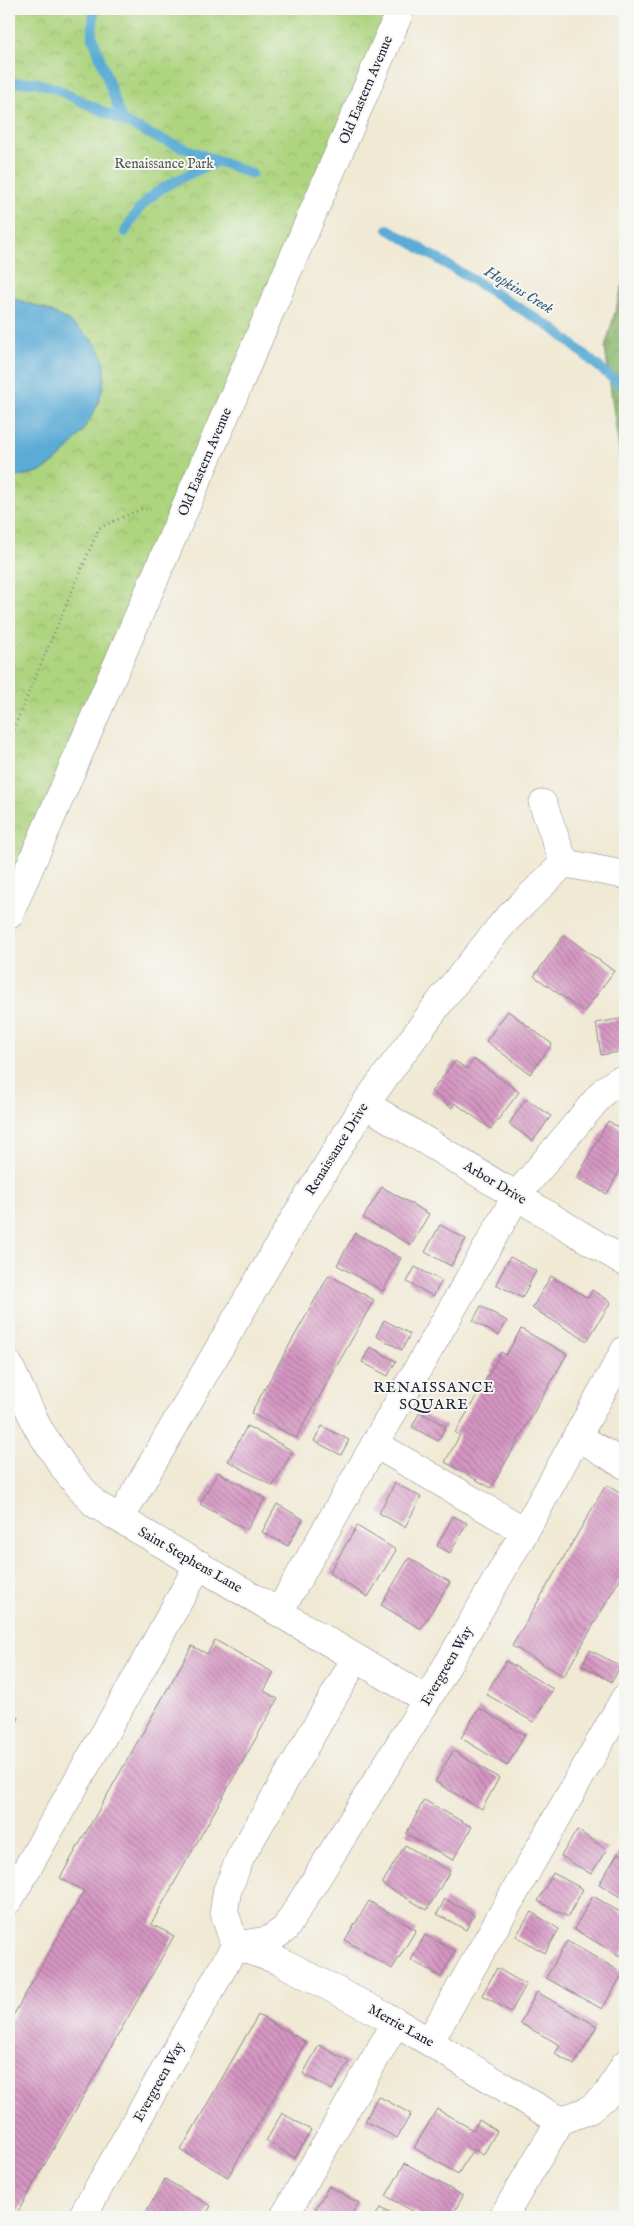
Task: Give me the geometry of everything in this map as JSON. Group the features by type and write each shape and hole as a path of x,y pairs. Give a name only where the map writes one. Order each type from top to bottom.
{"street":[{"name":"Old Eastern Avenue","path":"9,915 401,9"},
{"path":"543,804 564,863 625,875"},
{"name":"Renaissance Drive","path":"120,1519 292,1221 365,1104 442,999 504,922 564,863"},
{"path":"279,1612 517,1195 604,1091 618,1081 625,1079"},
{"name":"Arbor Drive","path":"365,1104 625,1262"},
{"name":"Evergreen Way","path":"82,2217 235,1946 269,1940 285,1929 427,1700 525,1531 625,1350"},
{"name":"Saint Stephens Lane","path":"9,1365 38,1428 67,1472 95,1504 427,1700"},
{"path":"576,1436 625,1465"},
{"path":"376,1444 525,1531"},
{"path":"9,1900 134,1682 199,1564"},
{"path":"235,1946 224,1911 227,1891 240,1858 356,1658"},
{"path":"430,2041 625,1698"},
{"name":"Merrie Lane","path":"235,1946 280,1961 396,2022 560,2121"},
{"path":"284,2217 396,2022"},
{"path":"503,2217 560,2121 589,2110 608,2094 625,2064"}],"path":[{"path":"9,739 99,528 141,510 186,505"}],"green space":[{"name":"Renaissance Park","path":"9,9 401,9 9,916"},
{"path":"625,276 625,495 605,348"}],"water":[{"path":"9,297 57,315 84,333 97,346 103,361 104,378 101,395 94,412 72,444 60,457 44,469 36,473 12,478 9,478"}],"building":[{"path":"564,935 614,971 584,1012 534,976"},
{"path":"508,1011 552,1044 530,1074 486,1041"},
{"path":"625,1018 625,1051 601,1055 596,1023"},
{"path":"474,1059 519,1092 491,1129 455,1103 452,1108 431,1092 455,1061 467,1069"},
{"path":"526,1099 551,1116 533,1141 509,1124"},
{"path":"608,1121 625,1131 625,1161 607,1194 577,1178"},
{"path":"382,1187 429,1214 411,1245 363,1218"},
{"path":"440,1225 466,1239 451,1266 425,1252"},
{"path":"355,1233 401,1258 383,1291 337,1265"},
{"path":"510,1257 536,1271 522,1298 496,1284"},
{"path":"415,1267 442,1281 433,1296 407,1282"},
{"path":"329,1275 374,1300 296,1438 251,1413"},
{"path":"551,1276 588,1298 592,1290 611,1302 587,1341 532,1308"},
{"path":"481,1306 507,1321 499,1336 473,1321"},
{"path":"384,1320 410,1334 402,1350 376,1336"},
{"path":"521,1329 567,1354 491,1488 445,1462 460,1435 455,1433 501,1352 506,1355"},
{"path":"370,1347 396,1361 388,1376 362,1362"},
{"path":"420,1412 446,1426 438,1441 412,1427"},
{"path":"247,1426 293,1451 273,1486 228,1461"},
{"path":"322,1426 349,1440 341,1455 314,1441"},
{"path":"218,1472 265,1498 247,1530 200,1504"},
{"path":"395,1483 421,1497 405,1527 379,1513"},
{"path":"606,1485 625,1496 625,1570 564,1676 512,1646"},
{"path":"277,1504 303,1519 288,1546 262,1532"},
{"path":"453,1516 467,1523 450,1553 437,1546"},
{"path":"357,1526 396,1550 368,1597 329,1573"},
{"path":"409,1558 450,1582 421,1629 381,1605"},
{"path":"215,1640 274,1673 264,1691 278,1699 151,1924 174,1936 15,2217 9,2217 9,2023 84,1891 60,1878 192,1646 207,1654"},
{"path":"590,1650 620,1666 612,1682 582,1665"},
{"path":"506,1661 553,1689 533,1722 486,1694"},
{"path":"479,1708 525,1735 507,1766 461,1738"},
{"path":"9,1712 19,1718 9,1734"},
{"path":"453,1751 499,1778 482,1809 435,1782"},
{"path":"424,1800 472,1827 453,1860 406,1834"},
{"path":"577,1830 607,1849 591,1874 561,1856"},
{"path":"405,1845 450,1871 427,1910 382,1884"},
{"path":"618,1853 625,1857 625,1900 599,1884"},
{"path":"553,1873 583,1889 568,1917 538,1901"},
{"path":"593,1896 625,1915 625,1948 620,1956 574,1929"},
{"path":"445,1899 474,1915 466,1930 437,1914"},
{"path":"369,1901 416,1930 392,1969 345,1940"},
{"path":"531,1912 559,1929 545,1953 516,1936"},
{"path":"425,1935 455,1951 441,1977 411,1960"},
{"path":"567,1941 623,1973 602,2009 546,1978"},
{"path":"497,1968 526,1985 511,2012 482,1995"},
{"path":"537,1992 597,2026 574,2065 555,2054 560,2045 520,2023"},
{"path":"258,2015 306,2042 228,2177 181,2150"},
{"path":"319,2045 349,2062 332,2090 303,2074"},
{"path":"378,2096 411,2114 397,2138 365,2121"},
{"path":"437,2109 473,2130 479,2120 497,2131 483,2155 473,2149 458,2174 414,2148"},
{"path":"282,2113 311,2130 295,2158 266,2141"},
{"path":"405,2163 463,2196 451,2217 423,2217 386,2196"},
{"path":"165,2179 211,2206 204,2217 143,2217"},
{"path":"329,2186 359,2203 350,2217 321,2217 313,2213"},
{"path":"380,2208 398,2217 375,2217"}],"waterway":[{"path":"94,9 92,35 122,120"},
{"path":"9,83 35,82 54,88 158,138 252,174"},
{"path":"125,232 133,217 152,195 218,161"},
{"name":"Hopkins Creek","path":"388,229 554,329 625,389"}],"district":[{"name":"RENAISSANCE SQUARE","path":"434,1396"}]}
